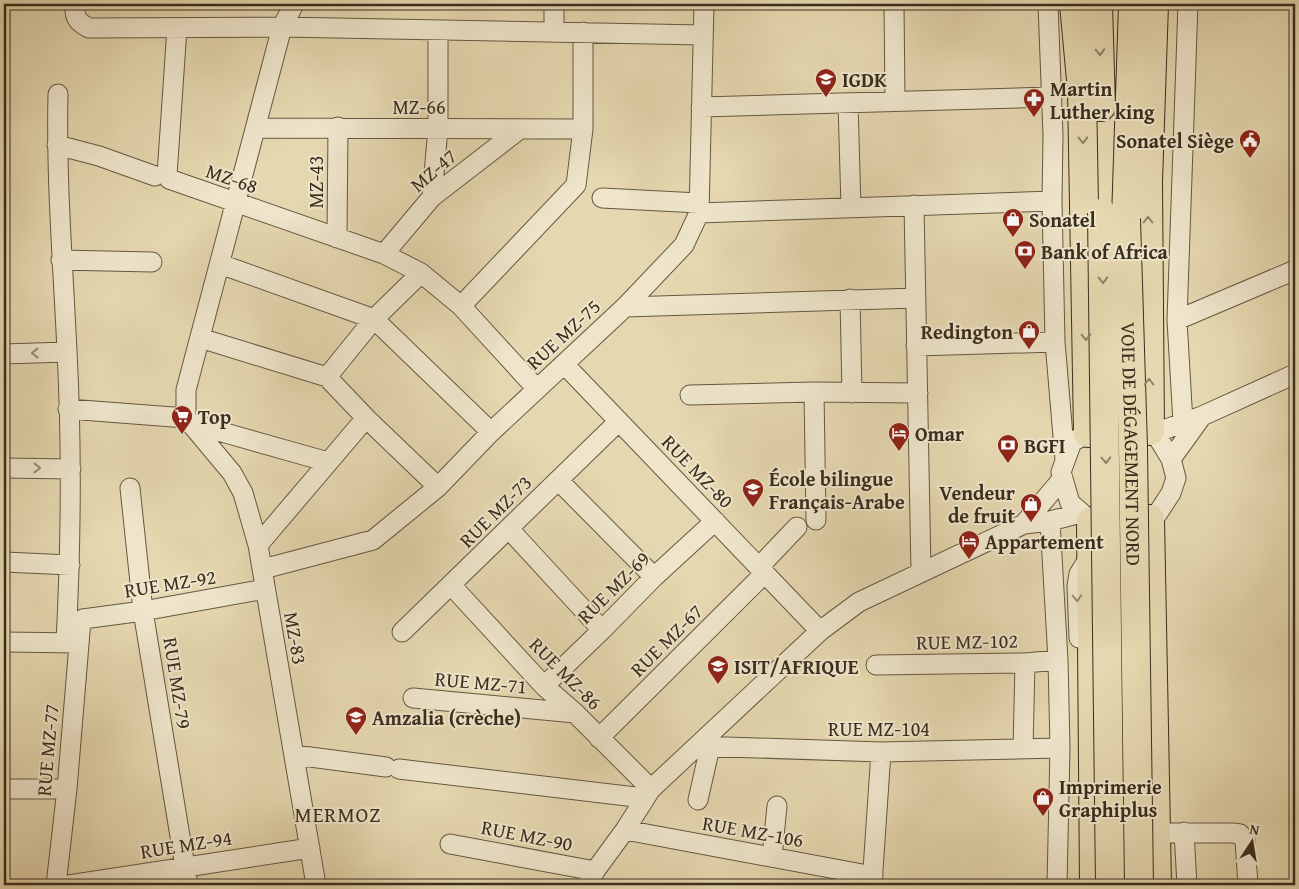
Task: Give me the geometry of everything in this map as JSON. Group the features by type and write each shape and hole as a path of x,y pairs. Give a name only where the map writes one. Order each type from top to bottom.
{"highway":[{"path":"1074,4 1083,101 1088,433"},
{"path":"1080,56 1088,4"},
{"name":"VOIE DE DÉGAGEMENT NORD","path":"1098,4 1133,457 1139,885"},
{"path":"1140,8 1151,121 1148,182 1152,432"},
{"name":"VOIE DE DÉGAGEMENT NORD","path":"1110,885 1107,506 1114,216 1140,8"},
{"path":"1086,517 1091,553 1094,885"},
{"path":"1150,519 1157,885"}],"street":[{"path":"75,4 74,16 80,24 89,28 282,27 703,35"},
{"path":"188,421 186,390 282,27 294,4"},
{"path":"554,4 554,32"},
{"name":"RUE MZ-75","path":"262,569 373,540 438,487 491,432 625,307 684,244 699,208 704,4"},
{"path":"894,4 895,101"},
{"path":"1048,4 1050,97 1053,135 1052,201 1055,342 1064,469 1070,503 1086,517 1104,525 1143,522 1156,516 1172,493 1176,478 1171,459 1152,432"},
{"path":"1183,423 1177,320 1188,4"},
{"name":"MZ-68","path":"177,28 167,175 172,181 384,254 421,273 461,306 537,389"},
{"path":"432,197 438,128 438,30"},
{"path":"461,306 576,186 582,129 583,32"},
{"path":"4,642 73,643 70,565 71,469 57,145 58,94"},
{"path":"701,107 1050,97"},
{"path":"848,103 851,206"},
{"name":"MZ-43","path":"337,238 338,127"},
{"name":"MZ-66","path":"256,128 582,129"},
{"name":"MZ-47","path":"384,254 432,197 520,129"},
{"path":"57,145 99,156 155,176"},
{"path":"602,198 699,208 1052,201"},
{"path":"914,205 921,572"},
{"path":"61,260 152,262"},
{"path":"220,264 374,319 491,432"},
{"path":"1177,320 1295,270"},
{"path":"327,377 374,319 421,273"},
{"path":"625,307 916,298"},
{"path":"850,299 852,393"},
{"path":"200,338 327,377 366,418 438,487"},
{"path":"916,346 1055,342"},
{"path":"4,354 67,352"},
{"name":"RUE MZ-80","path":"564,364 820,631"},
{"path":"1024,524 1064,469 1072,442 1095,429 1139,428 1152,432 1202,416 1295,374"},
{"path":"690,395 814,392 918,393"},
{"path":"814,392 816,520"},
{"path":"68,409 188,421 328,462"},
{"path":"1171,459 1202,416"},
{"path":"258,545 366,418"},
{"name":"MZ-83","path":"188,421 232,473 243,493 258,545 316,885"},
{"name":"RUE MZ-73","path":"402,632 619,421"},
{"path":"4,468 71,469"},
{"path":"558,480 654,577"},
{"name":"RUE MZ-79","path":"130,488 143,611 187,876"},
{"path":"591,878 648,794 704,747 820,631 859,602 1024,524 1086,517"},
{"name":"RUE MZ-69","path":"544,686 654,577 715,521"},
{"path":"1050,521 1058,660 1060,748 1057,885"},
{"name":"RUE MZ-67","path":"599,738 762,570 797,526"},
{"path":"508,529 602,630"},
{"path":"4,562 70,565"},
{"name":"RUE MZ-86","path":"452,585 544,686 575,713 599,738 648,794"},
{"name":"RUE MZ-92","path":"83,619 143,611 265,589"},
{"name":"RUE MZ-77","path":"56,885 67,789 73,643 83,619"},
{"name":"RUE MZ-102","path":"876,665 1025,663 1058,660"},
{"path":"1023,749 1025,663"},
{"name":"RUE MZ-71","path":"413,698 575,713"},
{"path":"698,800 704,747"},
{"name":"RUE MZ-104","path":"704,747 881,752 1060,748"},
{"path":"872,881 881,752"},
{"path":"295,755 392,768 648,794"},
{"path":"4,789 67,789"},
{"path":"772,857 777,806"},
{"name":"RUE MZ-106","path":"625,830 772,857 872,881"},
{"path":"1184,832 1187,885"},
{"path":"1156,833 1240,834 1245,841 1248,885"},
{"name":"RUE MZ-90","path":"450,844 591,878"},
{"name":"RUE MZ-94","path":"69,885 187,876 310,848"}],"place":[{"name":"IGDK","path":"826,98"},
{"name":"Martin Luther king","path":"1034,118"},
{"name":"Sonatel Siège","path":"1250,159"},
{"name":"Sonatel","path":"1013,238"},
{"name":"Bank of Africa","path":"1025,270"},
{"name":"Redington","path":"1029,350"},
{"name":"Top","path":"182,435"},
{"name":"Omar","path":"899,452"},
{"name":"BGFI","path":"1008,464"},
{"name":"École bilingue Français-Arabe","path":"753,508"},
{"name":"Vendeur de fruit","path":"1031,523"},
{"name":"Appartement","path":"969,560"},
{"name":"ISIT/AFRIQUE","path":"718,685"},
{"name":"Amzalia (crèche)","path":"356,736"},
{"name":"Imprimerie Graphiplus","path":"1043,817"}],"district":[{"name":"MERMOZ","path":"338,814"}]}
